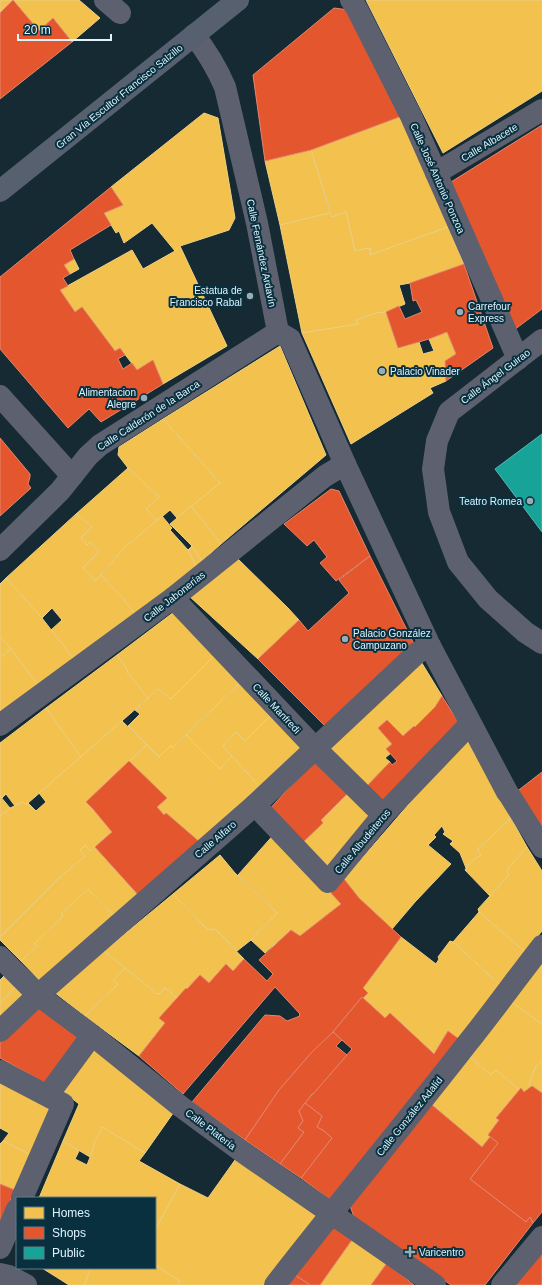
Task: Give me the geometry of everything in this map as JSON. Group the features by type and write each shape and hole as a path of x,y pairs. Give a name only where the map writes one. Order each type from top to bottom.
{"main road":[{"name":"Gran Vía Escultor Francisco Salzillo","path":"0,191 238,0"}],"street":[{"name":"Calle José Antonio Ponzoa","path":"351,0 411,116 518,359"},
{"name":"Calle Fernández Ardavín","path":"194,35 218,68 225,87 257,223 278,332"},
{"name":"Calle Albacete","path":"436,174 542,110"},
{"path":"278,332 290,339 345,464 430,646 507,792 542,848"},
{"name":"Calle Calderón de la Barca","path":"0,550 60,491 88,456 100,445 278,332"},
{"name":"Calle Ángel Guirao","path":"542,340 448,412 437,441 433,469 439,512 458,562 488,599 525,632 542,643"},
{"path":"0,396 72,476"},
{"name":"Calle Jabonerías","path":"0,725 173,598 325,476 345,464"},
{"name":"Calle Manfredi","path":"173,598 315,748 383,815"},
{"name":"Calle Alfaro","path":"0,1031 38,995 255,805 417,653 430,646"},
{"name":"Calle Albudeiteros","path":"255,805 328,882 383,815 470,724"},
{"name":"Calle González Adalíd","path":"274,1285 467,1044 542,946"},
{"name":"Calle Platería","path":"0,957 38,995 92,1034 180,1106 240,1152 435,1285"},
{"path":"22,1197 55,1100 92,1034"},
{"path":"0,1071 55,1100"},
{"path":"0,1248 16,1211"},
{"path":"502,1285 542,1237"},
{"path":"0,1274 9,1276 26,1285"}],"building: Homes":[{"path":"0,0 13,0 0,13"},
{"path":"13,0 79,0 100,18 72,42 53,18 39,31"},
{"path":"366,0 542,0 542,91 443,153"},
{"path":"204,113 218,118 235,218 229,230 180,246 175,251 152,223 124,243 119,231 116,233 104,213 123,205 111,187"},
{"path":"402,116 448,227 370,255 370,248 355,251 346,212 332,217 311,150"},
{"path":"311,150 330,213 280,225 265,161"},
{"path":"346,212 355,251 370,248 370,255 448,227 464,264 410,283 399,285 405,304 386,312 376,313 356,320 358,324 302,333 280,225 330,213 332,217"},
{"path":"180,246 227,346 163,384 153,360 137,370 120,348 115,351 82,307 75,312 60,290 132,250 143,269 175,251"},
{"path":"74,259 79,269 70,274 64,265"},
{"name":"Palacio Vinader","path":"386,312 398,348 419,342 423,354 434,351 429,339 447,332 456,354 445,361 446,381 430,388 433,393 351,444 302,333 358,324 356,320 376,313"},
{"path":"280,346 326,455 221,544 191,506 220,483 163,419"},
{"path":"163,419 220,483 177,518 170,510 157,521 146,509 159,497 128,468 118,455 119,447"},
{"path":"128,468 159,497 146,509 157,521 124,548 95,581 83,568 99,552 90,542 87,545 81,538 92,527 76,514"},
{"path":"191,506 221,544 202,561 192,546 170,524"},
{"path":"76,514 92,527 81,538 87,545 90,542 99,552 83,568 95,581 101,575 122,597 136,615 76,662 51,630 62,620 52,608 42,618 6,578"},
{"path":"162,516 172,528 170,530 188,550 196,566 136,615 122,597 101,575 124,548"},
{"path":"192,546 202,561 196,566 188,550"},
{"path":"238,559 299,620 258,659 189,596"},
{"path":"6,578 42,618 76,662 41,689 11,649 0,637 0,584"},
{"path":"174,612 216,654 171,699 158,689 148,698 127,672 128,671 117,655"},
{"path":"0,637 11,649 0,657"},
{"path":"11,649 41,689 0,720 0,657"},
{"path":"216,654 242,681 172,748 171,745 159,757 128,726 140,714 135,710 158,689 171,699"},
{"path":"117,655 128,671 127,672 148,698 81,757 46,708"},
{"path":"420,660 442,696 435,707 415,727 414,726 403,736 387,720 378,728 392,744 386,749 391,753 385,758 390,762 365,788 324,750"},
{"path":"242,681 273,713 245,741 236,732 223,746 232,756 220,769 186,735"},
{"path":"46,708 81,757 28,803 25,804 23,802 15,806 6,794 2,798 0,796 0,743"},
{"path":"273,713 306,751 262,790 223,746 236,732 245,741"},
{"path":"122,721 147,745 86,802 112,832 90,851 85,845 80,850 85,856 60,877 0,937 0,816 10,808 23,802 25,804 28,803 36,811 46,802 39,793"},
{"path":"186,735 220,769 232,756 262,790 202,844 166,813 164,815 157,807 167,798 129,761 147,745 159,757 171,745 172,748"},
{"path":"466,738 511,818 477,850 481,855 470,862 466,868 460,853 450,844 453,841 443,834 445,832 442,826 434,835 436,837 428,845 451,864 392,929 359,898 344,879"},
{"path":"350,791 374,813 323,872 299,846 323,823 321,820"},
{"path":"0,796 10,808 0,816"},
{"path":"511,818 527,847 507,870 509,875 490,896 465,870 470,862 481,855 477,850"},
{"path":"276,832 320,878 341,904 300,936 291,930 265,953 251,940 277,913 238,875"},
{"path":"85,845 90,851 95,847 141,898 117,919 88,889 61,914 63,916 35,943 37,946 21,961 0,940 0,937 60,877 85,856 80,850"},
{"path":"527,847 542,871 542,931 525,952 479,912 478,909 509,875 507,870"},
{"path":"220,855 235,873 277,913 251,940 237,951 215,929 212,931 211,928 208,930 173,894"},
{"path":"88,889 117,919 43,984 21,961 37,946 35,943 63,916 61,914"},
{"path":"173,894 208,930 211,928 212,931 215,929 244,959 233,971 226,964 209,983 200,975 177,998 165,988 157,994 104,951"},
{"path":"479,912 525,952 500,985 453,942"},
{"path":"401,937 436,964 439,959 438,957 450,941 453,942 500,985 463,1042 448,1031 434,1054 390,1013 385,1018 363,998 368,993 363,988"},
{"path":"104,951 125,968 113,981 118,984 85,1016 54,992"},
{"path":"542,960 542,1024 510,1001"},
{"path":"125,968 157,994 165,988 177,998 159,1018 165,1023 139,1056 85,1016 118,984 113,981"},
{"path":"6,974 17,985 0,1004 0,980"},
{"path":"17,985 28,996 0,1022 0,1004"},
{"path":"510,1001 542,1024 542,1060 535,1068 529,1084 532,1086 524,1092 521,1088 519,1090 496,1070 491,1075 470,1057"},
{"path":"91,1044 176,1109 145,1153 102,1127 90,1157 63,1141 79,1104 59,1088"},
{"path":"470,1057 491,1075 496,1070 519,1090 496,1118 499,1120 488,1135 490,1137 482,1147 432,1105"},
{"path":"542,1060 542,1093 529,1084 535,1068"},
{"path":"0,1079 54,1104 31,1155 3,1141 9,1133 0,1128"},
{"path":"102,1127 145,1153 139,1161 180,1184 156,1228 156,1197 39,1197 63,1141 79,1151 75,1159 87,1165 94,1147 93,1146"},
{"path":"3,1141 31,1155 15,1190 0,1184 0,1144"},
{"path":"240,1159 317,1215 265,1285 177,1285 180,1281 156,1266 156,1228 180,1184 208,1198 235,1160"},
{"path":"354,1237 387,1263 371,1285 320,1285"},
{"path":"156,1266 180,1281 177,1285 84,1285 91,1269 156,1269"},
{"path":"44,1269 91,1269 84,1285 69,1285"}],"building: Shops":[{"path":"13,0 39,31 53,18 72,42 0,99 0,13"},
{"path":"334,8 349,10 402,116 311,150 265,161 253,75"},
{"path":"542,125 542,309 514,330 451,182"},
{"path":"111,187 123,205 104,213 111,225 70,250 74,259 64,265 70,274 63,278 68,286 60,290 75,312 82,307 115,351 120,348 125,355 118,359 123,369 132,363 137,370 153,360 163,384 101,422 89,409 68,428 0,349 0,277"},
{"path":"464,264 493,348 446,381 445,361 456,354 447,332 398,348 386,312 399,306 405,319 422,312 416,300 413,301 410,283"},
{"path":"0,438 30,474 28,484 31,488 0,516"},
{"path":"331,489 339,491 370,556 336,581 320,563 327,557 314,540 307,546 284,524"},
{"name":"Palacio González Campuzano","path":"370,556 415,646 327,728 258,659 299,620 308,631 349,593 339,580"},
{"path":"442,696 459,723 383,805 365,788 390,762 392,765 397,761 386,749 392,744 378,728 387,720 403,736 414,726 415,727 435,707"},
{"path":"315,759 350,791 321,820 323,823 299,846 267,812"},
{"path":"129,761 167,798 157,807 164,815 166,813 202,844 141,898 95,847 112,832 86,802"},
{"path":"542,772 542,836 515,793"},
{"path":"344,879 359,898 401,937 363,988 368,993 363,998 362,997 327,1039 312,1052 279,1090 245,1140 192,1102 265,1015 280,1016 287,1021 300,1016 300,1014 275,987 183,1094 139,1056 165,1023 159,1018 200,975 209,983 226,964 233,971 244,959 267,981 273,974 259,960 291,930 300,936 341,904 331,893"},
{"path":"362,997 385,1018 390,1013 434,1054 448,1031 463,1042 340,1198 329,1199 301,1178 332,1138 317,1127 322,1116 305,1103 352,1049 333,1032"},
{"path":"39,1003 81,1037 47,1084 0,1058 0,1042"},
{"path":"333,1032 342,1040 336,1046 347,1055 299,1111 303,1121 298,1128 304,1132 280,1164 245,1140 279,1090 312,1052"},
{"path":"532,1086 542,1093 542,1212 533,1223 530,1217 526,1222 470,1179 498,1143 488,1135 499,1120 496,1118 521,1088 524,1092"},
{"path":"305,1103 322,1116 317,1127 332,1138 301,1178 280,1164 304,1132 298,1128 303,1121 299,1111"},
{"path":"432,1105 482,1147 490,1137 498,1143 470,1179 526,1222 530,1217 533,1223 485,1285 451,1285 354,1217 350,1206"},
{"path":"0,1184 15,1190 0,1223"},
{"path":"336,1224 354,1237 320,1285 310,1285 295,1275"},
{"path":"542,1249 542,1285 514,1285"},
{"path":"387,1263 414,1285 371,1285"},
{"path":"295,1275 310,1285 287,1285"}],"building: Public":[{"name":"Teatro Romea","path":"542,434 542,532 495,469"}],"place":[{"name":"Estatua de Francisco Rabal","path":"250,296"},
{"name":"Carrefour Express","path":"460,312"},
{"name":"Palacio Vinader","path":"382,371"},
{"name":"Alimentacion Alegre","path":"144,398"},
{"name":"Teatro Romea","path":"530,501"},
{"name":"Palacio González Campuzano","path":"345,639"},
{"name":"Varicentro","path":"410,1252"}]}
